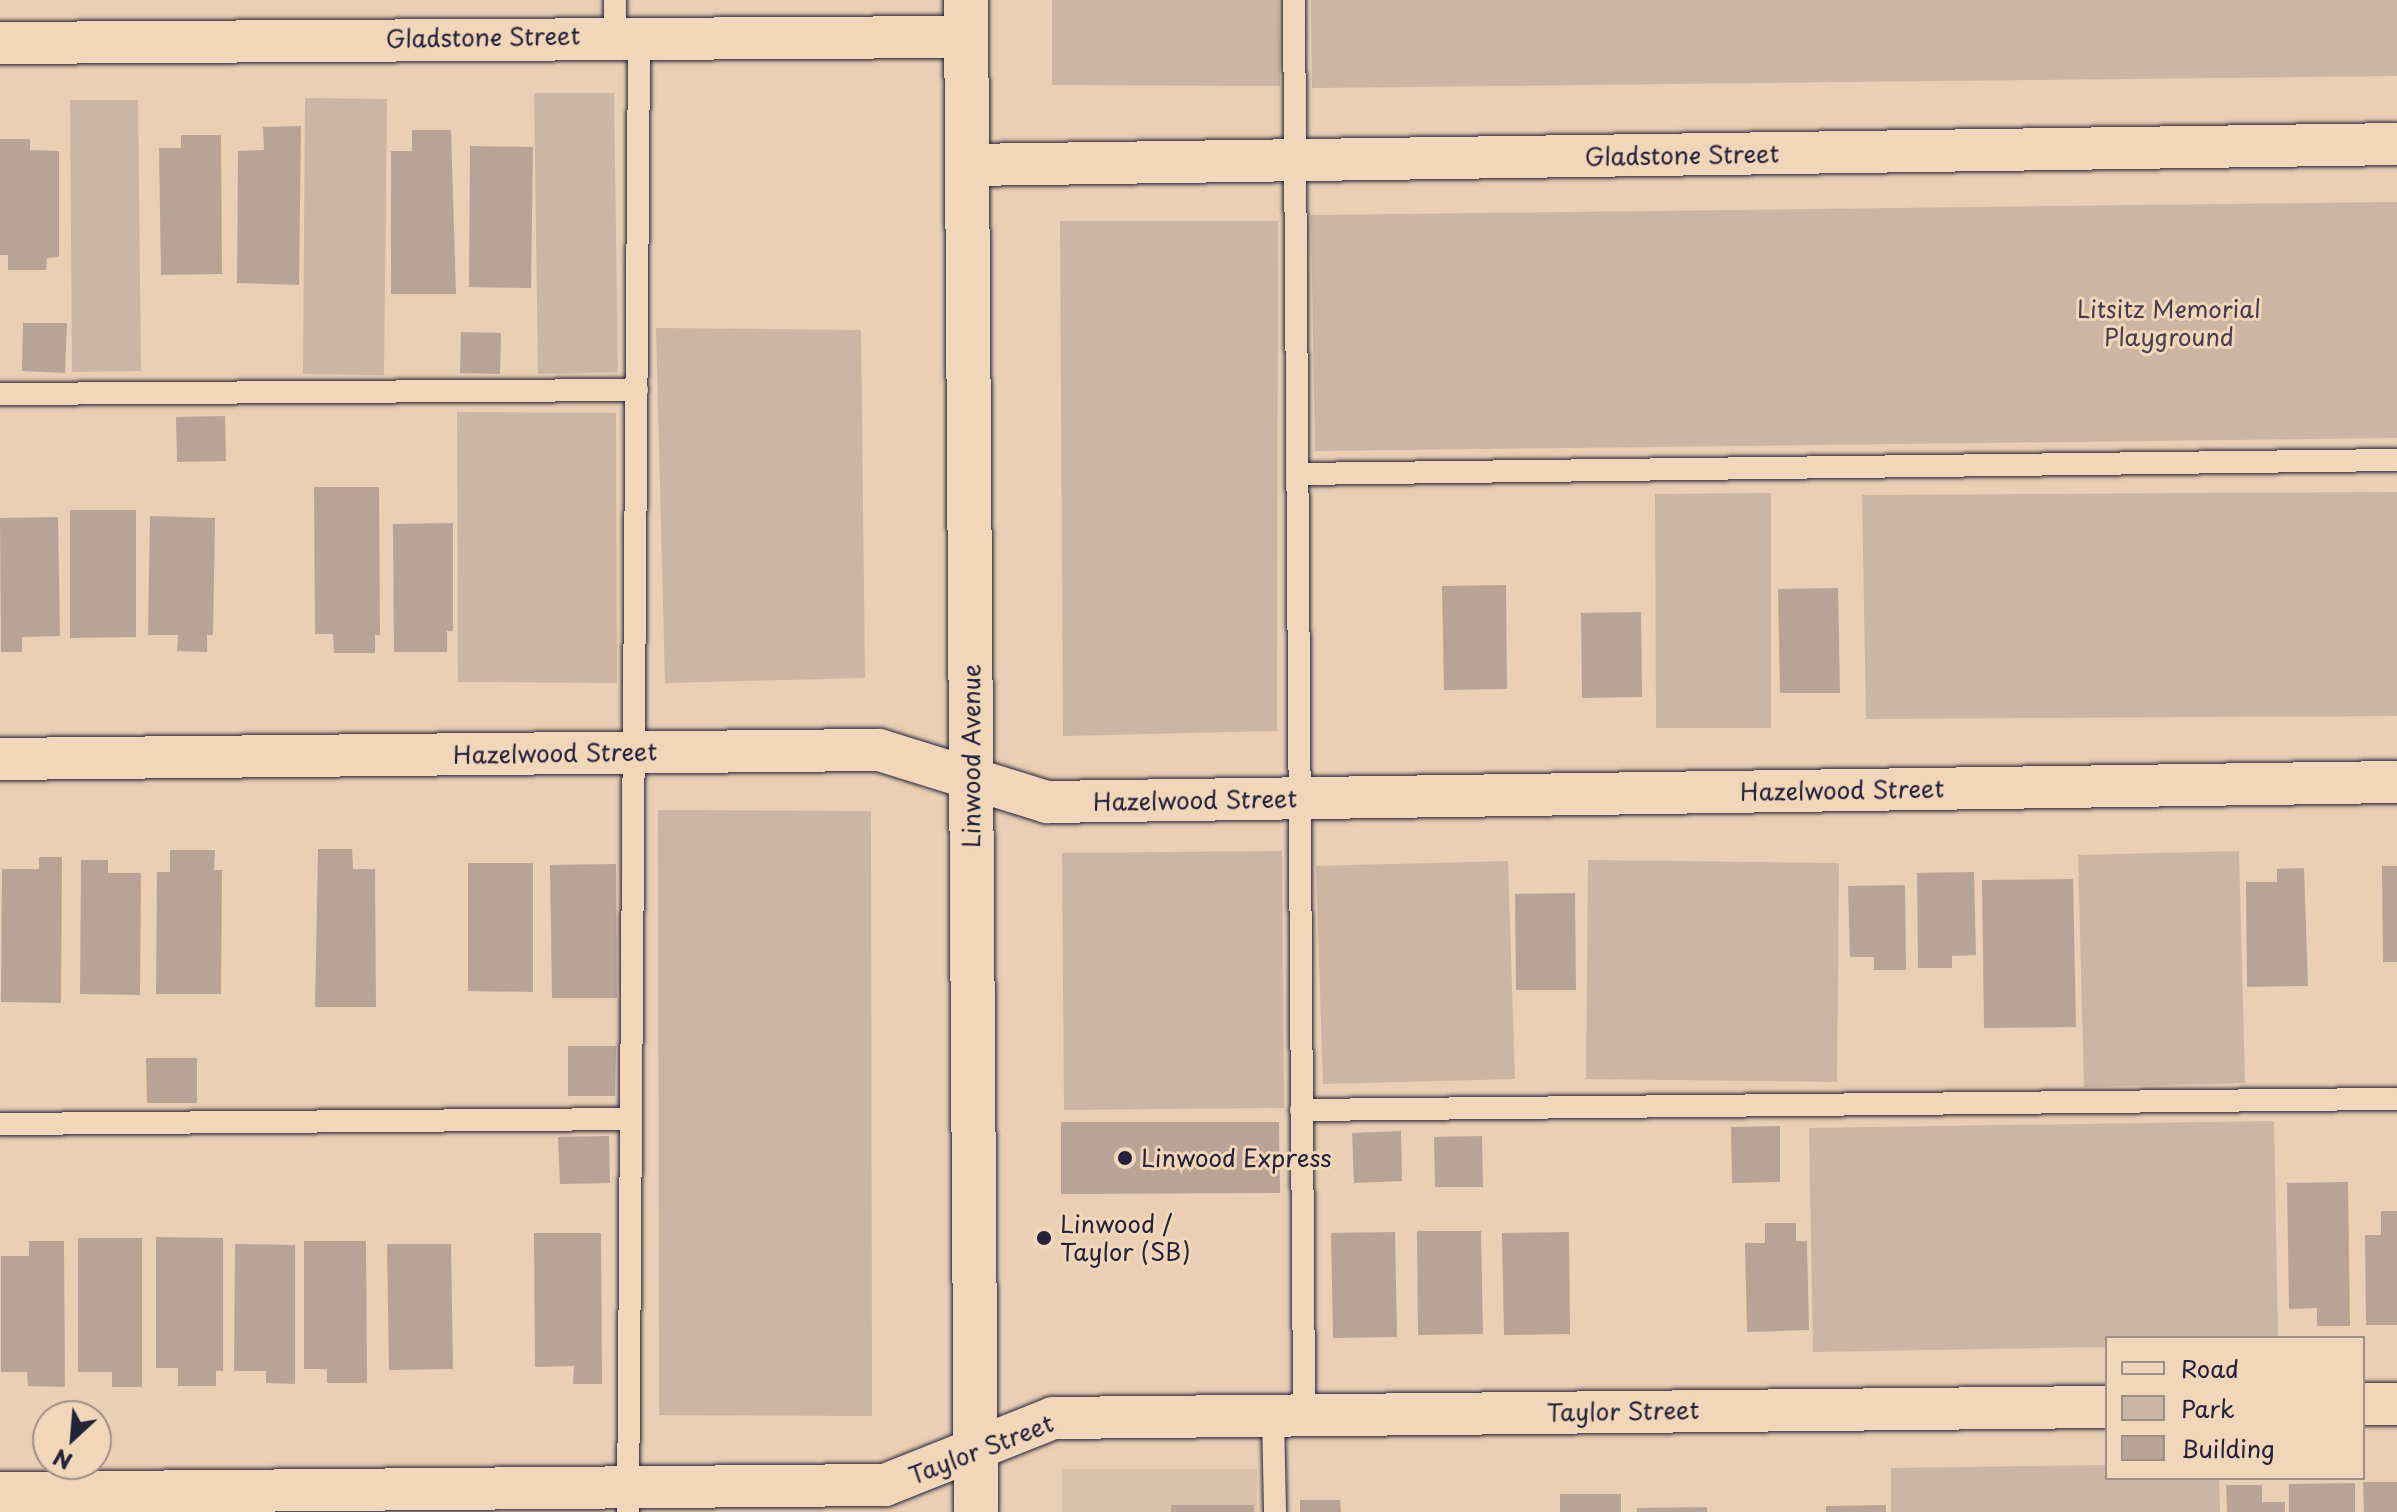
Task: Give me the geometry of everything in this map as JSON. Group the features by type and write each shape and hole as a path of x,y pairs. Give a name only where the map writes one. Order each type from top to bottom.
{"street":[{"name":"Gladstone Street","path":"0,43 623,23 967,18"},
{"name":"Linwood Avenue","path":"967,18 976,1512"},
{"name":"Gladstone Street","path":"967,165 2397,144"},
{"name":"Hazelwood Street","path":"0,759 879,750 1047,802 2397,782"},
{"path":"2365,1404 2397,1404"},
{"name":"Taylor Street","path":"0,1493 628,1500 885,1485 975,1453 1053,1418 2105,1407"}],"lane":[{"path":"1275,1512 1289,1414 1301,1110 1294,0"},
{"path":"623,23 637,390 628,1500"},
{"path":"0,394 637,390"},
{"path":"1297,474 2397,460"},
{"path":"1301,1110 2397,1099"},
{"path":"0,1124 631,1119"}],"shaded area":[{"path":"1062,1469 1257,1469 1257,1512 1062,1512"}],"green space":[{"path":"1052,0 1279,0 1280,86 1052,85"},
{"path":"1311,0 2397,0 2397,76 1312,88"},
{"path":"534,93 614,93 618,372 538,374"},
{"path":"305,98 387,99 384,375 303,374"},
{"path":"70,100 138,100 141,371 72,372"},
{"name":"Litsitz Memorial Playground","path":"2397,202 2397,438 1315,451 1311,215"},
{"path":"1060,221 1278,221 1277,731 1063,736"},
{"path":"656,328 861,330 865,678 665,683"},
{"path":"457,412 616,413 617,683 458,682"},
{"path":"2397,492 2397,716 1866,719 1862,495"},
{"path":"1771,493 1771,728 1656,728 1655,494"},
{"path":"658,810 871,811 872,1416 659,1415"},
{"path":"1282,851 1284,1108 1064,1110 1062,853"},
{"path":"2239,851 2245,1083 2084,1087 2078,855"},
{"path":"1588,860 1839,863 1837,1082 1586,1079"},
{"path":"1508,861 1515,1079 1323,1084 1316,866"},
{"path":"2274,1121 2278,1336 2105,1336 2105,1347 1813,1352 1809,1128"},
{"path":"2105,1465 2105,1480 2219,1480 2220,1512 1891,1512 1891,1468"}],"building":[{"path":"301,126 299,285 237,283 238,151 264,150 263,127"},
{"path":"412,130 451,130 456,294 391,294 391,151 412,151"},
{"path":"181,135 221,135 222,274 161,275 159,148 181,148"},
{"path":"0,139 30,139 30,150 59,151 59,257 47,258 46,270 8,270 8,255 0,255"},
{"path":"470,146 533,147 531,288 469,287"},
{"path":"23,323 67,323 65,373 22,371"},
{"path":"461,332 501,333 500,374 460,373"},
{"path":"225,416 226,461 177,462 176,417"},
{"path":"314,487 379,487 380,635 375,635 375,653 334,653 333,634 315,634"},
{"path":"70,510 136,510 136,637 70,638"},
{"path":"150,516 215,518 213,635 207,635 207,652 177,651 178,635 148,635"},
{"path":"58,517 60,636 22,637 22,652 1,652 0,518"},
{"path":"453,523 453,631 447,631 447,652 394,652 393,524"},
{"path":"1506,585 1507,689 1444,690 1442,586"},
{"path":"1838,588 1840,693 1780,693 1778,589"},
{"path":"1641,612 1642,697 1582,698 1581,613"},
{"path":"318,849 352,849 353,869 375,869 376,1007 315,1007"},
{"path":"170,850 215,850 214,870 222,870 221,994 156,994 157,872 170,872"},
{"path":"39,857 62,857 61,1003 1,1002 2,869 39,869"},
{"path":"81,860 108,860 108,873 141,873 140,995 80,994"},
{"path":"468,863 533,863 533,992 468,991"},
{"path":"616,864 617,998 552,998 550,865"},
{"path":"2382,866 2397,866 2397,962 2383,962"},
{"path":"2304,868 2308,986 2247,987 2246,882 2277,882 2277,869"},
{"path":"1974,872 1976,955 1952,956 1952,968 1918,968 1917,873"},
{"path":"2073,879 2076,1027 1984,1028 1982,880"},
{"path":"1905,885 1906,970 1874,970 1874,957 1850,957 1848,886"},
{"path":"1575,893 1576,990 1516,990 1515,894"},
{"path":"568,1046 616,1046 615,1096 568,1096"},
{"path":"146,1058 197,1058 197,1103 147,1103"},
{"path":"1061,1122 1279,1122 1280,1193 1061,1194"},
{"path":"1780,1126 1780,1182 1732,1183 1731,1127"},
{"path":"1401,1131 1402,1181 1354,1183 1352,1133"},
{"path":"609,1136 610,1183 560,1184 558,1137"},
{"path":"1482,1136 1483,1187 1435,1187 1434,1137"},
{"path":"2348,1182 2350,1326 2317,1326 2317,1308 2289,1309 2287,1183"},
{"path":"2381,1211 2397,1211 2397,1325 2366,1325 2365,1235 2381,1235"},
{"path":"1765,1223 1796,1223 1796,1241 1807,1241 1809,1330 1747,1332 1745,1243 1765,1243"},
{"path":"1417,1231 1481,1231 1483,1334 1418,1335"},
{"path":"1395,1232 1397,1337 1333,1338 1331,1233"},
{"path":"1569,1232 1570,1334 1504,1335 1502,1233"},
{"path":"534,1233 601,1233 602,1384 573,1384 574,1366 535,1367"},
{"path":"156,1237 223,1238 223,1371 216,1371 216,1386 178,1386 178,1368 156,1368"},
{"path":"78,1238 142,1238 142,1387 112,1387 112,1372 78,1372"},
{"path":"29,1241 64,1241 65,1387 28,1386 27,1372 1,1372 1,1256 29,1256"},
{"path":"304,1241 366,1241 367,1383 327,1383 327,1369 304,1369"},
{"path":"235,1244 295,1245 295,1384 266,1383 266,1371 234,1371"},
{"path":"387,1244 451,1244 453,1369 389,1370"},
{"path":"2363,1482 2397,1482 2397,1512 2364,1512"},
{"path":"2355,1483 2355,1512 2289,1512 2289,1484"},
{"path":"2226,1485 2262,1485 2262,1502 2285,1502 2285,1512 2227,1512"},
{"path":"1560,1494 1621,1494 1621,1512 1560,1512"},
{"path":"1300,1500 1340,1500 1341,1512 1300,1512"},
{"path":"1171,1505 1254,1505 1254,1512 1171,1512"},
{"path":"1886,1505 1886,1512 1826,1512 1826,1506"},
{"path":"1707,1507 1707,1512 1637,1512 1637,1508"}],"place":[{"name":"Linwood Express","path":"1125,1158"},
{"name":"Linwood / Taylor (SB)","path":"1044,1238"}]}
